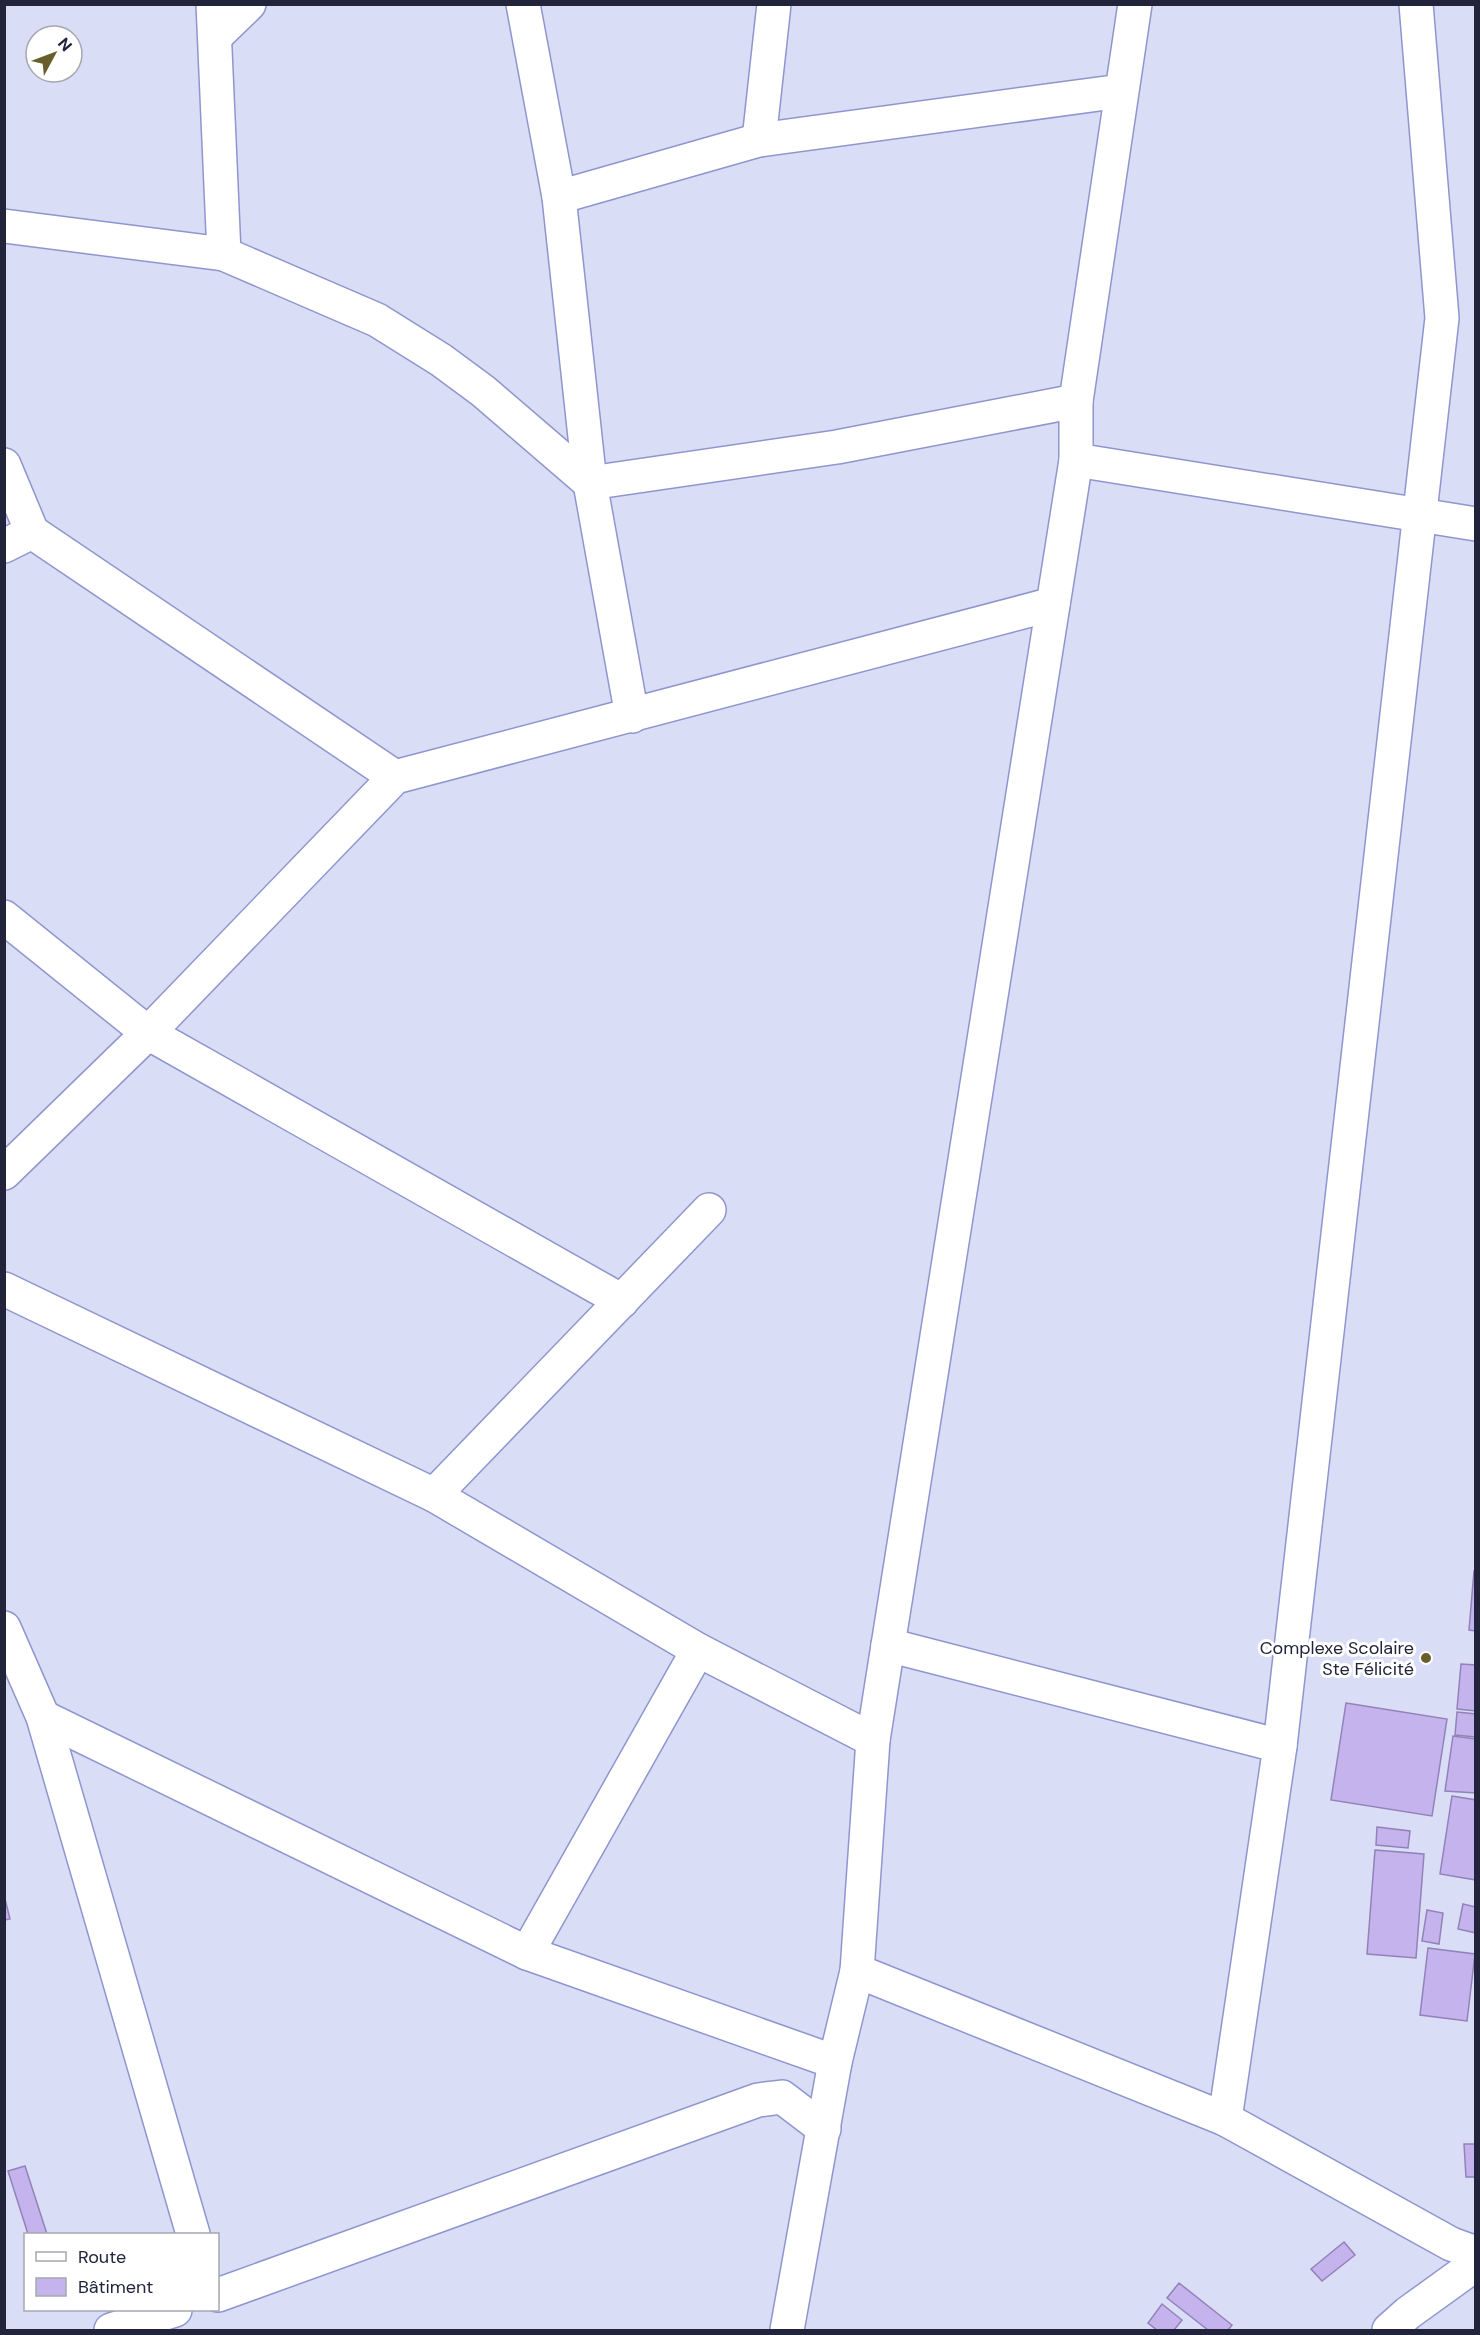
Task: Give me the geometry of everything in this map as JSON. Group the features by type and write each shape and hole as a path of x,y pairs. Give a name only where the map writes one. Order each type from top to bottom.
{"street":[{"path":"224,254 215,20 249,4"},
{"path":"523,4 559,196 590,483 632,716"},
{"path":"759,140 774,4"},
{"path":"787,2331 835,2062 857,1971 873,1740 1076,460 1076,401 1135,4"},
{"path":"1225,2119 1280,1746 1442,318 1416,4"},
{"path":"559,196 759,140 1121,91"},
{"path":"4,226 224,254 377,320 441,360 483,391 590,483 837,447 1076,401"},
{"path":"1076,460 1476,524"},
{"path":"4,465 18,539 395,777"},
{"path":"4,1173 148,1033 395,777 1053,604"},
{"path":"4,917 148,1033 622,1300"},
{"path":"434,1495 709,1210"},
{"path":"4,1289 434,1495 698,1650 873,1740"},
{"path":"4,1628 43,1717 192,2233"},
{"path":"888,1645 1280,1746"},
{"path":"526,1953 698,1650"},
{"path":"43,1717 526,1953 835,2062"},
{"path":"857,1971 1225,2119 1451,2244 1476,2253"},
{"path":"219,2295 758,2100 782,2097 824,2129"},
{"path":"1389,2331 1408,2313 1476,2264"},
{"path":"111,2331 172,2311"}],"building":[{"path":"1474,1571 1476,1571 1476,1631 1469,1630"},
{"path":"1461,1664 1476,1665 1476,1711 1457,1709"},
{"path":"1346,1703 1447,1719 1432,1816 1331,1800"},
{"path":"1457,1712 1476,1714 1476,1737 1455,1735"},
{"path":"1453,1736 1476,1739 1476,1793 1445,1791"},
{"path":"1452,1796 1476,1800 1476,1880 1440,1874"},
{"path":"1377,1827 1410,1831 1408,1848 1376,1845"},
{"path":"1375,1850 1424,1854 1416,1958 1367,1954"},
{"path":"4,1895 10,1919 4,1920"},
{"path":"1463,1904 1476,1907 1476,1933 1458,1929"},
{"path":"1427,1910 1443,1913 1439,1944 1422,1941"},
{"path":"1428,1948 1475,1954 1467,2021 1420,2015"},
{"path":"1464,2144 1476,2144 1476,2177 1466,2177"},
{"path":"25,2166 47,2233 28,2233 8,2171"},
{"path":"1344,2242 1355,2255 1322,2281 1311,2269"},
{"path":"1179,2283 1232,2325 1228,2330 1208,2330 1167,2298"},
{"path":"1162,2304 1182,2320 1174,2330 1157,2330 1148,2323"}],"place":[{"name":"Complexe Scolaire Ste Félicité","path":"1426,1658"}]}
